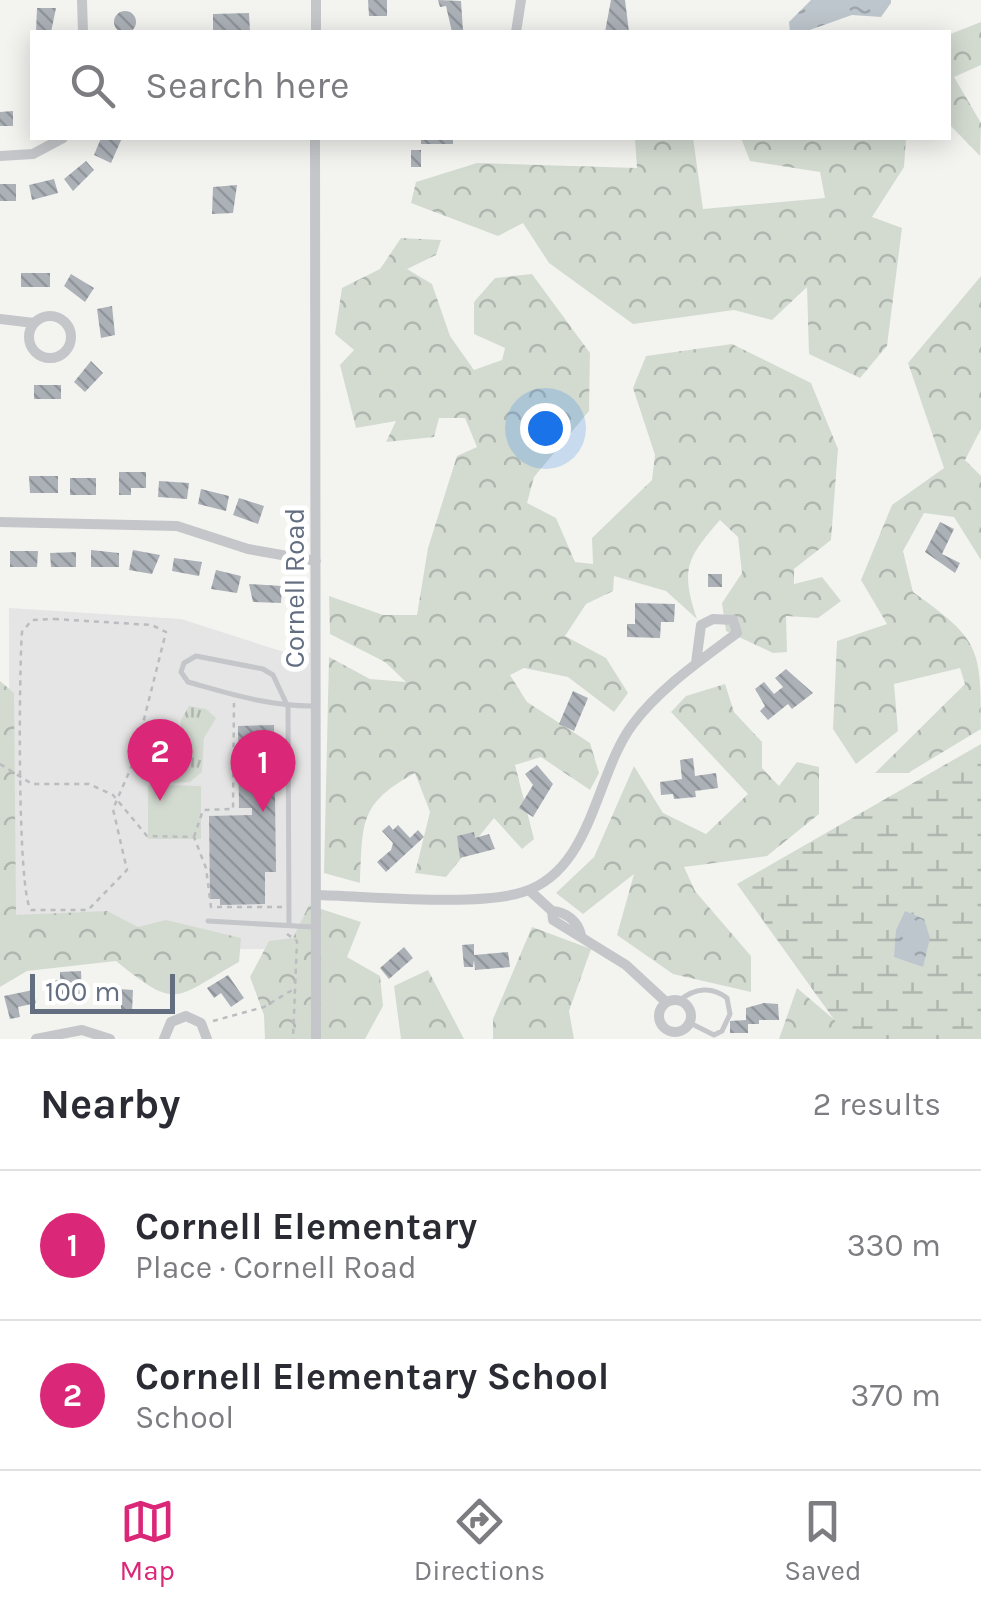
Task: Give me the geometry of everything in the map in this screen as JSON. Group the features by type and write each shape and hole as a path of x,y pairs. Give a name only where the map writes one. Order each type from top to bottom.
{"street":[{"path":"82,0 83,30"},
{"path":"316,0 316,30"},
{"path":"516,30 521,0"},
{"path":"0,156 33,154 59,140"},
{"name":"Cornell Road","path":"315,140 316,1039"},
{"path":"0,319 34,324 48,316 63,321 71,336 66,351 51,358 36,353 29,339 34,324"},
{"path":"0,522 177,526 248,549 316,561"},
{"path":"316,896 498,897 529,890 579,843 612,758 636,720 696,663 736,633 732,620 713,619 701,625 696,663"},
{"path":"529,890 571,935 581,935 626,965 666,1002"},
{"path":"680,1000 690,1009 690,1022 675,1032 662,1026 659,1013 666,1002 680,1000"},
{"path":"164,1039 171,1022 186,1016 201,1023 207,1039"},
{"path":"36,1039 82,1030 110,1039"}],"lane":[{"path":"289,924 288,707 273,675 264,669 196,656 184,663 182,672 188,682 288,707 316,706"},
{"path":"208,921 316,928"},
{"path":"680,1000 702,989 718,990 728,998 730,1014 722,1032 714,1035 690,1022"}],"path":[{"path":"32,620 160,627 166,636 133,763 116,798 113,810 126,861 124,877 88,910 32,910 23,894 24,820 18,775 21,642 26,625 32,620"},
{"path":"234,701 233,810 203,810 194,837 206,868 211,908 288,907"},
{"path":"0,764 39,785 89,784 116,798 147,836 194,837"},
{"path":"282,931 297,940 293,1039"},
{"path":"213,1021 264,1007 296,988"}],"shaded area":[{"path":"9,608 181,619 284,652 310,653 311,949 10,949"}],"green space":[{"path":"981,22 981,65 954,77 981,123 980,156 951,126 951,34"},
{"path":"635,140 693,140 703,209 825,198 820,172 750,161 742,140 906,140 904,167 872,217 902,228 887,346 860,378 809,354 807,287 772,320 734,310 633,324 549,263 523,223 498,236 411,203 416,182 477,163 637,168"},
{"path":"401,238 441,240 436,255 407,269 432,284 450,336 474,370 502,360 505,348 474,334 474,302 495,278 532,274 590,353 589,411 534,477 527,503 556,518 575,562 593,564 592,538 652,480 655,455 633,388 646,356 732,344 811,383 838,449 831,540 794,569 794,584 822,577 841,601 818,618 786,616 787,652 773,653 726,631 722,603 742,573 738,537 720,520 700,544 690,565 689,588 697,619 666,591 614,576 613,591 586,604 565,636 606,658 628,693 614,712 568,677 524,668 510,675 527,702 590,743 599,773 590,790 541,757 515,765 534,839 522,849 494,818 446,877 415,873 430,812 415,773 383,795 367,817 360,883 324,873 329,657 370,679 406,682 385,662 330,634 329,596 383,615 417,615 428,548 457,456 477,447 465,418 439,418 434,437 386,442 396,421 356,428 340,365 354,350 335,334 342,288 380,269"},
{"path":"981,276 981,429 965,460 981,476 981,560 954,517 924,513 903,551 913,592 952,622 972,648 980,680 981,729 908,773 875,773 965,684 960,668 894,684 898,731 856,764 833,729 837,641 887,624 861,580 892,505 944,468 908,363"},
{"path":"0,681 14,693 16,915 107,911 138,927 166,920 241,938 239,962 176,994 152,987 116,961 27,971 0,987"},
{"path":"725,684 734,712 762,742 762,768 779,786 797,762 819,767 819,814 767,856 684,867 695,891 751,956 751,992 673,974 617,935 634,874 583,914 556,893 594,857 634,766 663,813 706,834 748,794 671,712 686,696"},
{"path":"189,706 206,709 216,718 204,738 202,772 190,782 168,783 167,748 180,743 181,720"},
{"path":"981,744 981,1039 848,1039 737,884"},
{"path":"148,785 201,786 201,839 148,839"},
{"path":"309,905 361,922 347,957 380,976 383,1006 365,1039 265,1039 264,1015 250,977 269,941 293,938"},
{"path":"532,927 591,949 569,1011 574,1039 493,1039 493,1019"},
{"path":"428,970 464,1039 401,1039 394,986"},
{"path":"797,988 857,1039 779,1039"}],"water":[{"path":"811,0 891,0 881,17 852,15 810,30 790,30 789,22"},
{"path":"905,911 924,919 930,938 923,967 894,957 896,930"}],"building":[{"path":"368,0 387,0 387,16 369,16"},
{"path":"438,0 461,1 463,30 452,30 446,6 440,7"},
{"path":"611,0 625,0 629,30 605,30"},
{"path":"37,8 56,8 51,30 36,30"},
{"path":"125,11 135,18 133,30 117,30 117,14"},
{"path":"249,13 250,30 213,30 213,14"},
{"path":"13,111 13,126 0,126 0,112"},
{"path":"100,140 121,140 111,163 94,155"},
{"path":"421,140 453,140 453,144 421,144"},
{"path":"411,150 421,150 421,167 411,167"},
{"path":"86,161 94,170 73,191 64,179"},
{"path":"54,179 58,193 32,200 29,185"},
{"path":"0,184 16,184 16,201 0,201"},
{"path":"237,185 233,213 212,214 213,187"},
{"path":"21,273 50,273 50,287 21,287"},
{"path":"71,274 94,288 85,302 64,286"},
{"path":"112,306 115,335 101,338 97,309"},
{"path":"91,361 103,373 85,392 74,382"},
{"path":"34,385 61,385 61,399 34,399"},
{"path":"119,472 146,472 146,488 131,488 131,495 119,495"},
{"path":"29,476 58,476 58,493 30,493"},
{"path":"70,478 96,478 96,495 70,495"},
{"path":"159,481 189,483 187,499 158,497"},
{"path":"201,489 229,496 226,511 198,504"},
{"path":"239,498 264,506 258,524 233,515"},
{"path":"940,522 954,529 942,554 960,563 955,573 925,552"},
{"path":"91,550 119,553 119,567 91,567"},
{"path":"133,550 160,555 152,574 129,570"},
{"path":"10,551 38,551 37,567 10,567"},
{"path":"76,552 76,567 51,567 50,553"},
{"path":"174,558 202,562 199,576 172,571"},
{"path":"216,570 241,576 237,593 211,589"},
{"path":"708,574 722,574 722,587 708,587"},
{"path":"249,584 282,586 281,603 253,602"},
{"path":"635,603 675,604 674,622 661,622 660,638 627,637 627,624 635,624"},
{"path":"786,669 813,693 792,709 788,704 768,720 760,711 765,706 755,689 764,682 774,694 783,687 775,678"},
{"path":"573,691 588,698 574,731 559,724"},
{"path":"274,725 276,872 265,872 265,904 220,905 220,899 210,899 209,816 252,815 252,808 239,808 238,726"},
{"path":"693,758 695,776 716,773 718,788 695,791 696,797 674,799 673,794 661,795 660,782 682,779 680,760"},
{"path":"537,765 553,784 533,817 519,808 533,785 525,774"},
{"path":"389,825 393,830 398,825 410,838 418,830 424,837 386,872 377,862 391,850 393,843 382,831"},
{"path":"474,832 475,838 489,834 495,849 460,858 457,836"},
{"path":"474,944 474,955 508,952 510,967 475,970 474,960 473,967 464,967 462,945"},
{"path":"404,947 413,958 389,979 380,968"},
{"path":"81,971 82,994 66,994 66,1001 55,1001 54,980 60,980 60,972"},
{"path":"228,975 244,998 231,1007 221,993 214,998 207,988"},
{"path":"105,988 133,990 132,1012 121,1012 121,1004 105,1004"},
{"path":"33,990 36,1003 18,1007 20,1017 10,1019 4,996"},
{"path":"778,1004 779,1020 759,1020 759,1024 748,1024 748,1033 730,1033 730,1021 746,1020 746,1008"}],"place":[{"name":"Cornell Elementary School","path":"160,801"},
{"name":"Cornell Elementary","path":"263,812"}]}
